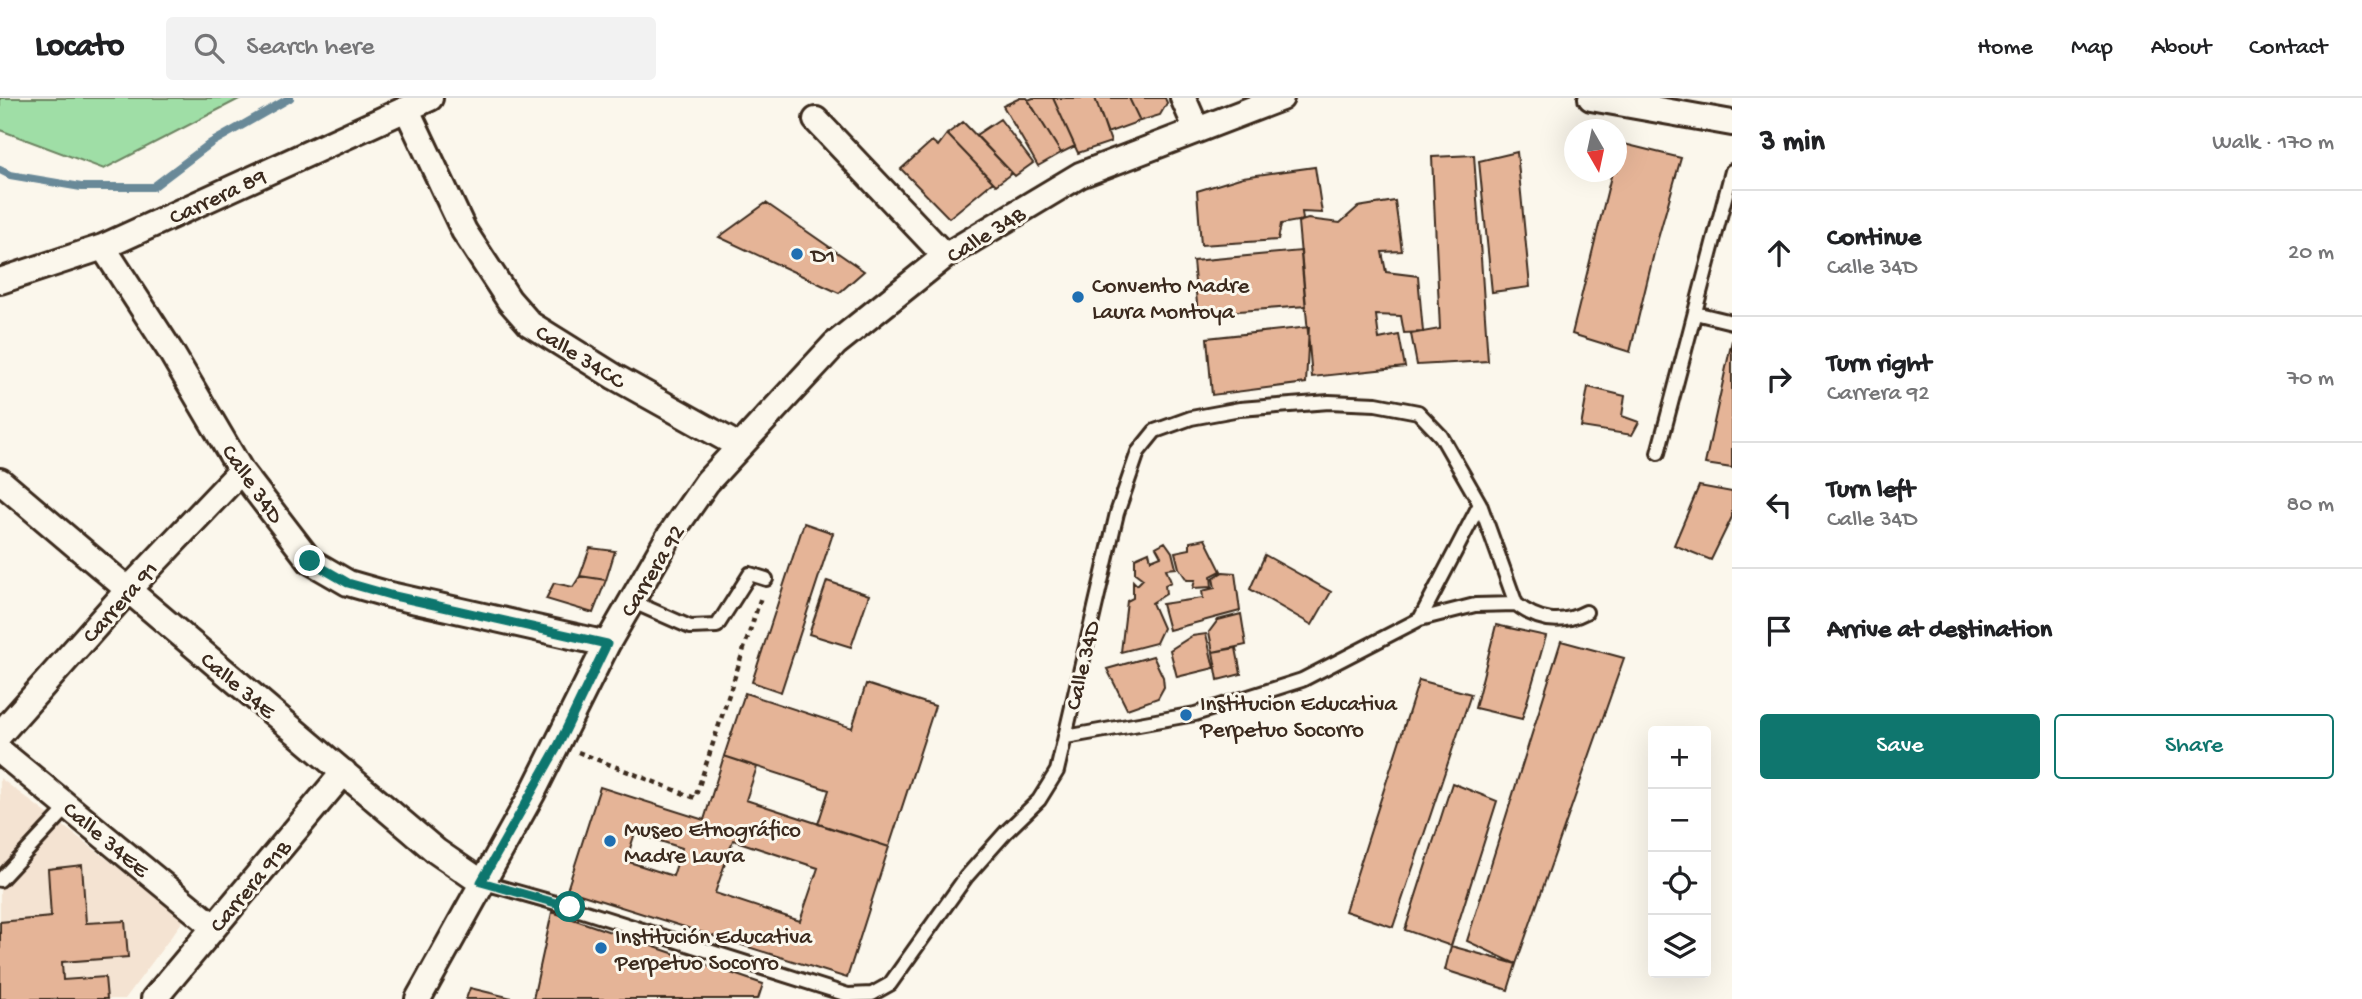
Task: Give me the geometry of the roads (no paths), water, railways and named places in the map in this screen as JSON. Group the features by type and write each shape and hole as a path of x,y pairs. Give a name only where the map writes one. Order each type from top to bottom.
{"street":[{"name":"Carrera 89","path":"0,281 103,247 430,98"},
{"path":"1183,98 1197,130"},
{"name":"Calle 34B","path":"739,446 835,344 945,257 1080,175 1281,98"},
{"path":"1591,98 1732,122"},
{"name":"Calle 34CC","path":"407,110 464,231 509,300 530,324 615,377 739,446"},
{"path":"816,120 945,257"},
{"name":"Calle 34D","path":"103,247 171,352 241,471 310,561 348,583 390,595 607,644"},
{"name":"Carrera 92","path":"418,999 559,744 631,601 668,538 707,482 739,446"},
{"name":"Carrera 91","path":"0,734 128,590 241,471"},
{"name":"Calle 34E","path":"0,481 436,851 481,882"},
{"name":"Calle 34EE","path":"0,751 214,926"},
{"name":"Carrera 91B","path":"154,999 344,772"}],"lane":[{"path":"1658,453 1732,171"},
{"path":"1695,313 1732,322"},
{"name":"Calle 34D","path":"481,882 570,907 848,995 872,994 890,984 966,877 1038,800 1057,771 1117,513 1138,452 1155,431 1191,418 1240,409 1329,402 1376,404 1419,412 1441,436 1480,504 1516,604"},
{"path":"1420,619 1480,504"},
{"path":"631,601 690,626 717,626 750,574 766,579"},
{"path":"1066,737 1195,714 1302,680 1420,619 1475,605 1516,604 1524,610 1557,621 1572,620 1586,612"},
{"path":"0,880 69,806"}],"waterway":[{"path":"0,170 10,175 81,187 153,187 211,143 290,98"}],"place":[{"name":"D1","path":"797,254"},
{"name":"Convento Madre Laura Montoya","path":"1078,297"},
{"name":"Institucion Educativa Perpetuo Socorro","path":"1186,715"},
{"name":"Museo Etnográfico Madre Laura","path":"610,841"},
{"name":"Institución Educativa Perpetuo Socorro","path":"601,948"}]}
